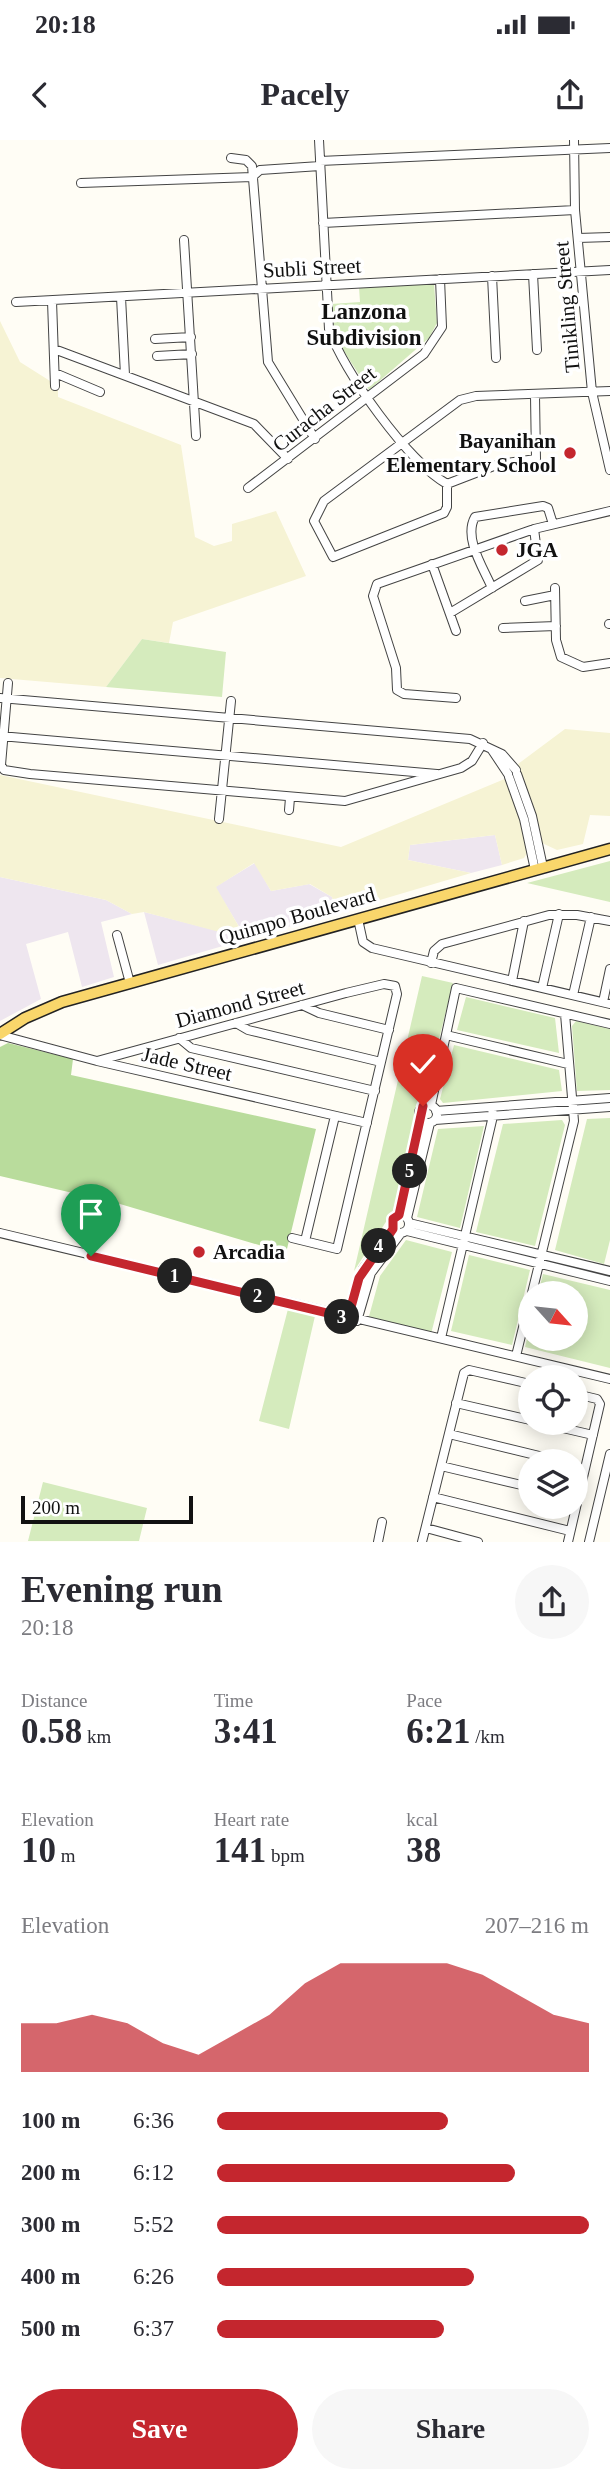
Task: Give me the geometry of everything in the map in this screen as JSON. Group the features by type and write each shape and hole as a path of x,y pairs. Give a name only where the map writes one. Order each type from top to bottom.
{"main road":[{"name":"Quimpo Boulevard","path":"0,1034 44,1009 610,849"}],"street":[{"path":"319,140 329,329 333,342 344,364 401,443 421,467 447,484"},
{"name":"Tinikling Street","path":"574,140 575,210 592,392 610,470"},
{"path":"81,183 252,177 260,170 320,164 610,148"},
{"path":"231,158 251,163 268,362 315,439"},
{"path":"323,223 575,210"},
{"path":"578,238 610,237"},
{"path":"184,240 196,436"},
{"name":"Subli Street","path":"16,302 610,270"},
{"path":"533,274 537,350"},
{"path":"492,276 496,358"},
{"name":"Curacha Street","path":"248,488 369,397 434,343 442,327 440,279"},
{"path":"121,297 125,375"},
{"path":"52,301 55,386"},
{"path":"155,339 191,337"},
{"path":"54,349 254,425 288,460"},
{"path":"157,356 192,354"},
{"path":"55,373 100,392"},
{"path":"447,484 447,503 443,513 333,557 314,521 319,507 460,400 476,396 535,396 610,391"},
{"path":"447,484 492,466 536,458 535,396"},
{"path":"492,588 474,548 472,523 478,516 543,506 548,508 553,524"},
{"path":"456,698 404,694 397,690 396,668 373,596 374,587 474,548 534,529 610,511"},
{"path":"450,613 538,560 534,529"},
{"path":"432,564 456,631"},
{"path":"525,601 555,592 556,639 564,660 583,667 610,663"},
{"path":"503,628 556,626"},
{"path":"8,683 3,698 1,736 1,765 8,771 290,798 353,800 443,774 472,761 485,744"},
{"path":"3,698 470,738 506,757 539,869"},
{"path":"219,819 231,701"},
{"path":"1,736 443,774"},
{"path":"289,810 290,798"},
{"path":"430,963 434,951 442,944 524,921 559,914 610,921"},
{"path":"542,988 559,914"},
{"path":"573,995 591,917"},
{"path":"358,919 362,938 369,947 606,1003 610,969"},
{"path":"512,981 524,921"},
{"path":"117,935 130,983"},
{"name":"Diamond Street","path":"97,1061 384,984 393,985 397,994 389,1030"},
{"path":"357,1321 371,1273 403,1225 431,1116 456,988 610,1024"},
{"path":"292,1238 337,1249 389,1030 319,1013 302,1005"},
{"path":"535,1281 573,1129 565,1014"},
{"path":"236,1023 248,1030 382,1062"},
{"name":"Jade Street","path":"0,1034 97,1061 367,1123"},
{"path":"446,1035 568,1063"},
{"path":"178,1038 191,1048 374,1091"},
{"path":"431,1116 609,1102"},
{"path":"441,1338 493,1111"},
{"path":"305,1241 335,1116"},
{"path":"403,1225 610,1281"},
{"path":"348,1318 363,1269 403,1225"},
{"path":"0,1233 357,1321 441,1338 610,1379"},
{"path":"540,1260 610,1271"},
{"path":"597,1278 600,1268"},
{"path":"516,1356 518,1348"},
{"path":"422,1542 467,1370 518,1381"},
{"path":"588,1398 599,1401 588,1459"},
{"path":"456,1404 518,1417"},
{"path":"449,1434 518,1451"},
{"path":"588,1434 593,1435"},
{"path":"589,1542 610,1454"},
{"path":"441,1465 518,1484"},
{"path":"433,1497 570,1531"},
{"path":"568,1542 573,1519"},
{"path":"378,1542 382,1522"},
{"path":"426,1528 478,1542"}],"shaded area":[{"path":"0,321 20,362 58,386 58,397 181,445 195,537 214,546 232,541 232,524 276,511 306,576 173,622 169,643 142,639 106,687 0,678"},
{"path":"565,729 610,733 610,816 590,815 583,844 557,850 542,843 518,764"},
{"path":"0,775 341,847 507,778 529,850 524,858 502,865 495,835 410,845 408,860 471,873 336,913 332,897 310,884 271,891 254,863 216,887 246,939 144,912 132,914 106,900 0,877"},
{"path":"495,835 502,865 471,873 408,860 410,845"},
{"path":"255,863 271,891 309,884 332,897 336,913 158,965 144,912 246,938 215,887"},
{"path":"0,877 106,900 132,914 101,922 114,977 82,987 68,932 26,944 41,999 0,1021"}],"green space":[{"path":"434,284 437,323 429,338 369,390 336,339 331,304 360,302 359,287"},
{"path":"142,639 226,652 222,697 106,687"},
{"path":"610,861 610,902 527,883"},
{"path":"422,976 453,983 424,1099 415,1109 415,1122 393,1211 354,1271"},
{"path":"466,997 555,1018 559,1053 457,1030"},
{"path":"576,1021 610,1029 610,1090 577,1091 572,1026"},
{"path":"8,1043 73,1059 71,1075 316,1129 286,1253 120,1204 0,1176 0,1047"},
{"path":"454,1045 559,1070 562,1091 443,1103 440,1099"},
{"path":"610,1118 610,1240 604,1264 555,1250 587,1119"},
{"path":"562,1120 565,1125 535,1246 476,1232 503,1124"},
{"path":"484,1126 460,1228 417,1217 438,1129"},
{"path":"406,1240 452,1252 431,1334 368,1320 380,1276"},
{"path":"469,1255 530,1270 527,1281 518,1281 518,1320 512,1345 451,1331"},
{"path":"543,1274 572,1281 541,1281"},
{"path":"588,1285 610,1290 610,1368 541,1351 588,1351"},
{"path":"288,1309 315,1316 289,1429 259,1421"},
{"path":"43,1482 147,1508 139,1541 28,1541"}],"place":[{"name":"Bayanihan Elementary School","path":"570,453"},
{"name":"JGA","path":"502,550"},
{"name":"Arcadia","path":"199,1252"}],"district":[{"name":"Lanzona Subdivision","path":"364,324"}],"route":[{"path":"91,1256 348,1318 355,1286 363,1269 393,1229 393,1219 399,1215 422,1121 419,1111 423,1106"}]}
